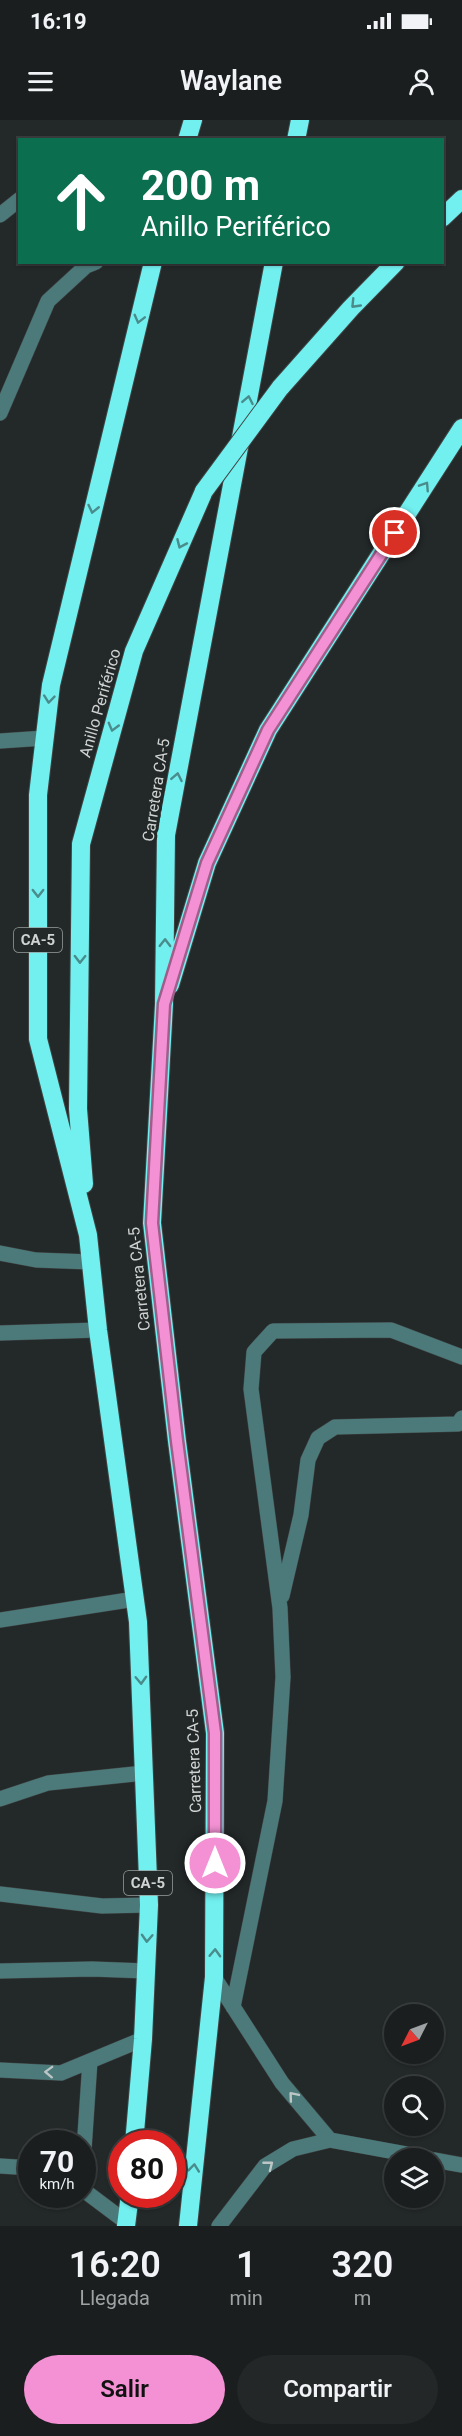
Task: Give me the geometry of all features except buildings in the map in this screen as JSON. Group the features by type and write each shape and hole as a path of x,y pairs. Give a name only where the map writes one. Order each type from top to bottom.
{"highway":[{"path":"188,138 193,120"},
{"path":"296,138 300,120"},
{"path":"444,216 462,199"},
{"name":"CA-5","path":"135,2130 143,2039 148,1905 138,1622 98,1330 88,1235 38,1039 38,795 51,685 153,264"},
{"name":"Carretera CA-5","path":"188,2226 214,1977 215,1733 177,1441 152,1223 164,1004 166,835 274,264"},
{"name":"Anillo Periférico","path":"88,1235 78,1109 81,844 134,651 204,491 280,388 351,308 394,264"},
{"path":"164,1004 207,863 268,730 462,429"},
{"path":"126,2224 128,2208"}],"street":[{"path":"0,215 18,201"},
{"path":"0,413 48,301 91,264"},
{"path":"0,741 45,738"},
{"path":"0,1253 36,1260 91,1262"},
{"path":"233,2007 275,1801 283,1677 280,1608 251,1389 254,1352 273,1330 391,1329 462,1357"},
{"path":"0,1333 98,1330"},
{"path":"280,1608 301,1515 308,1460 318,1438 335,1427 458,1424 462,1418"},
{"path":"0,1620 135,1599"},
{"path":"0,1799 48,1783 144,1773"},
{"path":"0,1894 102,1906 148,1905"},
{"path":"0,1966 146,1971"},
{"path":"214,1977 282,2083 330,2140"},
{"path":"0,2070 61,2073 143,2039"},
{"path":"85,2130 90,2061"},
{"path":"219,2226 265,2166 293,2149 330,2140 384,2150"},
{"path":"444,2162 462,2165"},
{"path":"0,2166 18,2167"},
{"path":"96,2200 126,2224"}],"route":[{"path":"215,1863 215,1733 177,1441 152,1223 164,1004 207,863 268,730 395,533"}]}
